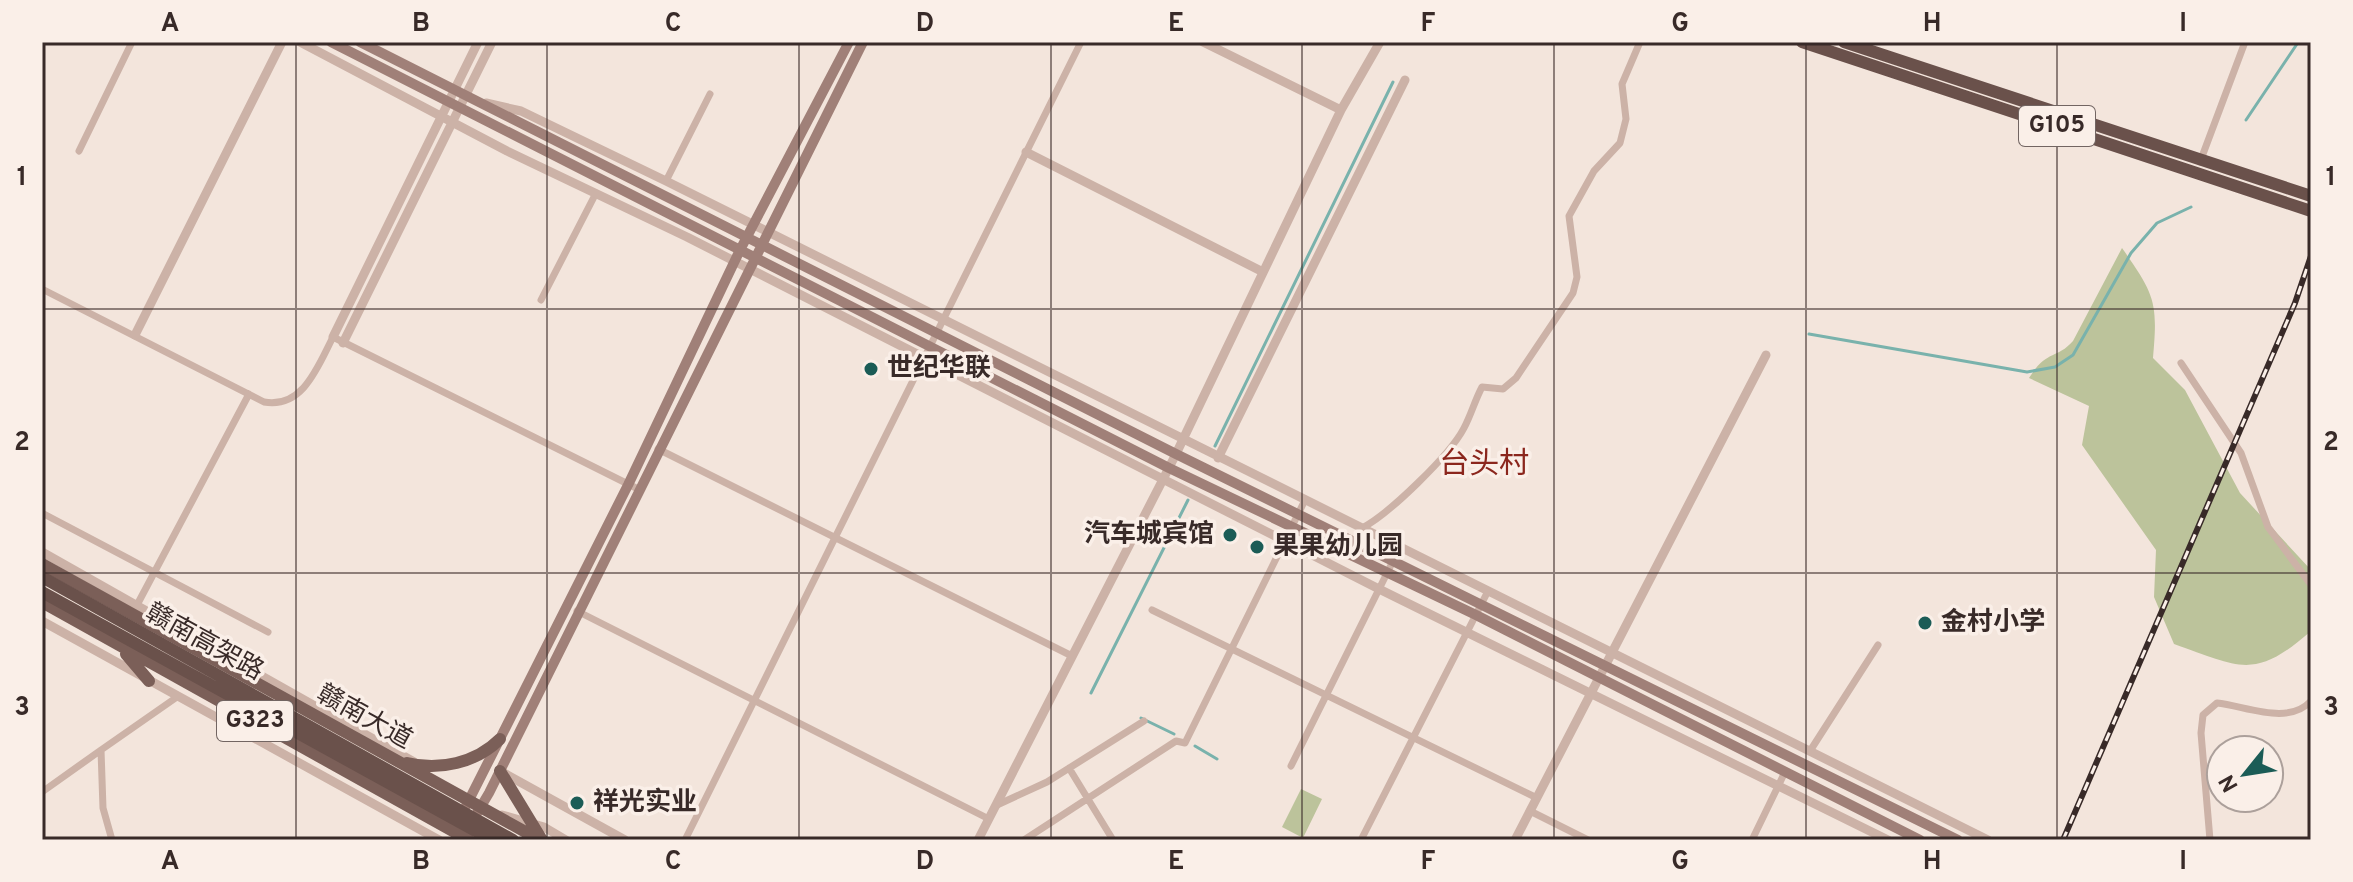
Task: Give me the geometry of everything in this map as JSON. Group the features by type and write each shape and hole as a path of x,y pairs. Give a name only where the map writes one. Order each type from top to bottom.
{"highway":[{"name":"G105","path":"1802,42 2311,211"},
{"name":"G105","path":"1844,42 2311,196"},
{"name":"赣南高架路","path":"42,577 513,840"},
{"name":"赣南高架路","path":"42,592 492,840"}],"main road":[{"path":"331,42 737,257 930,346 1169,468 1476,615 1784,774 1920,840"},
{"path":"360,42 463,97 1176,454 1299,512 1958,840"},
{"path":"454,838 500,771 578,611 737,257 849,42"},
{"path":"474,806 500,739 568,606 633,487 658,449 863,42"},
{"name":"赣南大道","path":"42,564 134,609 474,806 541,840"},
{"name":"G323","path":"42,602 454,838"},
{"path":"134,609 173,625"},
{"path":"118,646 149,681"},
{"path":"383,753 419,765 461,762 492,747 500,739"},
{"path":"500,771 541,840"}],"street":[{"path":"79,151 132,42"},
{"path":"135,335 282,42"},
{"path":"300,42 451,122 737,257"},
{"path":"42,289 249,394 277,404 296,397 333,337 478,42"},
{"path":"343,343 492,42"},
{"path":"685,840 1081,42"},
{"path":"1203,42 1341,110"},
{"path":"978,840 1183,442 1341,110 1380,42"},
{"path":"1362,528 1389,512 1452,445 1464,428 1482,387 1503,389 1516,378 1573,293 1577,277 1569,216 1594,171 1620,143 1626,119 1622,84 1640,42"},
{"path":"2197,172 2245,42"},
{"path":"1218,458 1405,80"},
{"path":"666,181 710,94"},
{"path":"463,97 521,111 666,181 1183,442 1988,840"},
{"path":"1026,152 1263,272"},
{"path":"541,300 596,193"},
{"path":"752,264 924,358 1163,480 1880,838"},
{"path":"333,337 633,487"},
{"path":"1515,840 1766,355"},
{"path":"2181,363 2241,453 2268,527 2311,585"},
{"path":"42,552 134,609 249,394"},
{"path":"658,449 1072,656"},
{"path":"1024,840 1176,741 1185,743 1305,500"},
{"path":"42,513 268,632"},
{"path":"1291,766 1400,547"},
{"path":"1361,840 1488,591"},
{"path":"568,606 989,819"},
{"path":"1152,610 1537,798"},
{"path":"42,621 177,697 454,838"},
{"path":"173,625 419,765 474,806 531,823 566,840"},
{"path":"1810,751 1878,645"},
{"path":"42,792 177,697"},
{"path":"2210,840 2201,733 2203,715 2217,703 2280,714 2299,711 2311,701"},
{"path":"997,805 1069,768 1144,721"},
{"path":"101,750 103,808 112,840"},
{"path":"1069,768 1113,840"},
{"path":"500,771 625,840"},
{"path":"1752,840 1784,774"},
{"path":"1530,811 1588,840"}],"green space":[{"path":"2122,248 2152,300 2155,324 2153,358 2185,390 2240,493 2311,570 2311,631 2291,647 2260,663 2231,663 2174,644 2154,597 2156,550 2082,445 2089,406 2029,378 2041,363 2073,341"},
{"path":"1301,789 1322,799 1303,838 1282,827"}],"waterway":[{"path":"2246,120 2297,44"},
{"path":"1215,446 1393,82"},
{"path":"1809,334 2027,372 2055,367 2073,355 2131,253 2157,223 2191,207"},
{"path":"1091,693 1188,500"},
{"path":"1141,718 1174,734"},
{"path":"1195,746 1217,759"}],"railway":[{"path":"2063,840 2295,303 2311,256"}],"place":[{"name":"世纪华联","path":"871,369"},
{"name":"汽车城宾馆","path":"1230,535"},
{"name":"果果幼儿园","path":"1257,547"},
{"name":"金村小学","path":"1925,623"},
{"name":"祥光实业","path":"577,803"}],"district":[{"name":"台头村","path":"1484,465"}]}
